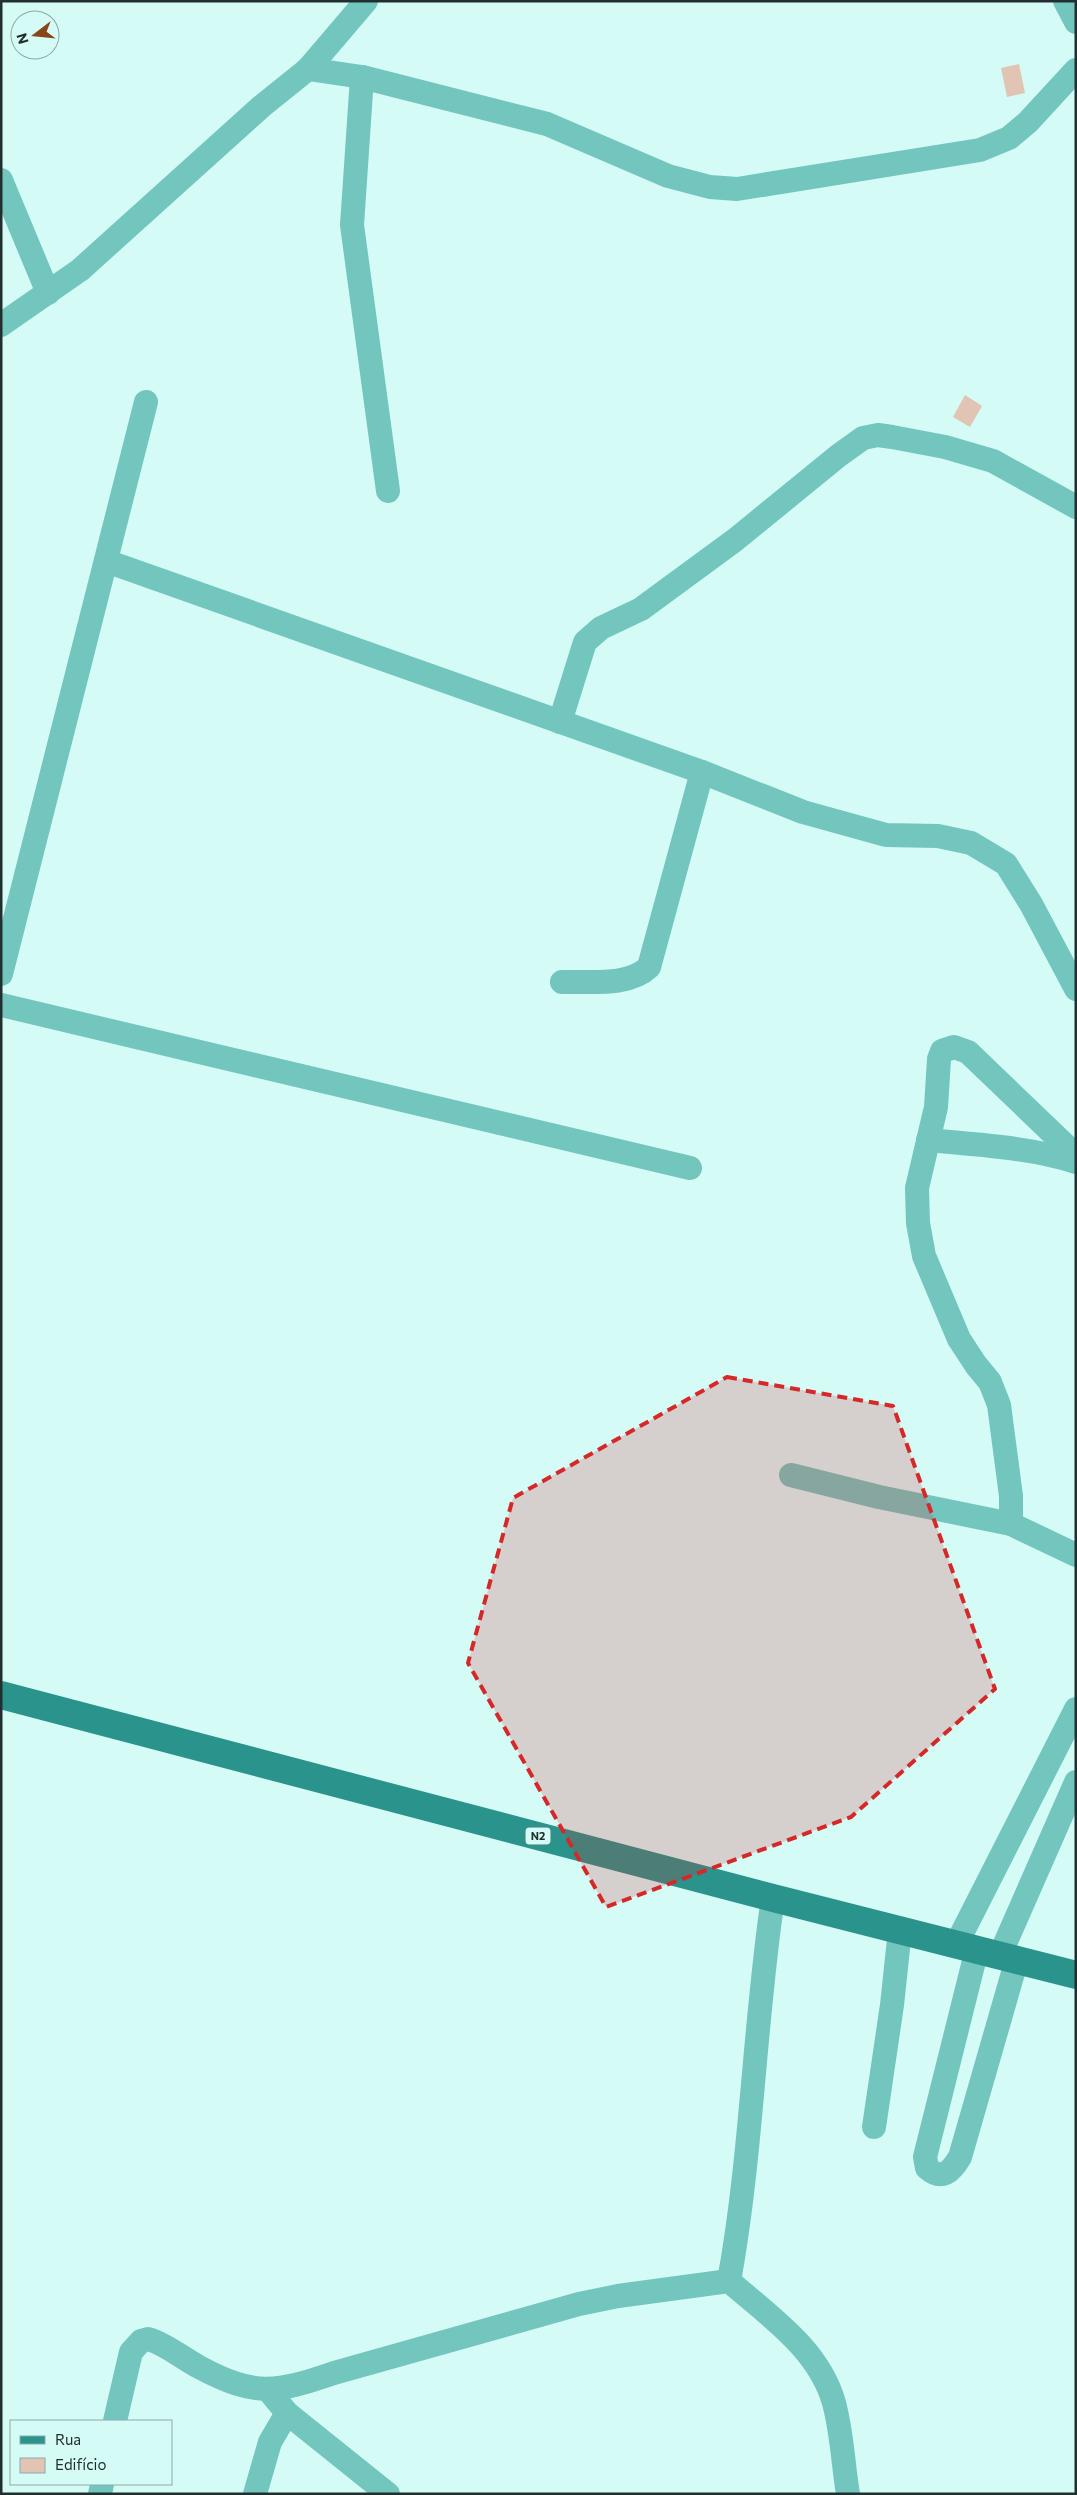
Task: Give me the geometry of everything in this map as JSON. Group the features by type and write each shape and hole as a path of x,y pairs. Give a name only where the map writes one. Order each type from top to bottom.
{"main road":[{"name":"N2","path":"1,1695 773,1898 988,1951 1076,1975"}],"street":[{"path":"1065,1 1076,22"},
{"path":"1,325 80,270 262,106 308,69 363,2"},
{"path":"308,69 362,77 547,124 668,176 710,187 737,189 980,150 1008,138 1028,122 1076,70"},
{"path":"362,77 352,225 388,491"},
{"path":"1,180 48,293"},
{"path":"1,974 146,402"},
{"path":"560,722 585,642 593,633 641,609 735,540 838,456 864,438 892,437 944,447 993,461 1076,507"},
{"path":"106,561 702,772 803,812 886,835 938,836 971,843 1006,864 1031,904 1076,989"},
{"path":"562,982 628,980 642,974 649,967 702,772"},
{"path":"1,1005 690,1168"},
{"path":"1011,1524 1009,1477 999,1405 990,1382 959,1339 924,1256 918,1223 917,1188 936,1107 939,1058 942,1051 954,1047 968,1052 1066,1146 1076,1158"},
{"path":"928,1140 1016,1148 1076,1162"},
{"path":"791,1474 879,1497 1011,1524 1076,1555"},
{"path":"1076,1709 988,1951 924,2157 927,2168 935,2175 944,2175 952,2170 960,2158 988,1951 1076,1782"},
{"path":"728,2281 738,2230 764,1955 773,1898"},
{"path":"874,2127 892,2005 900,1930"},
{"path":"115,2420 131,2352 135,2345 148,2339 223,2378 242,2385 269,2391 296,2386 334,2372 580,2304 618,2296 728,2281 810,2354 825,2379 835,2404 848,2494"},
{"path":"269,2391 287,2413 388,2494"},
{"path":"255,2494 270,2442 287,2413"}],"highlighted area":[{"path":"727,1377 893,1406 995,1689 851,1817 606,1907 468,1663 513,1498"}],"building":[{"path":"1019,64 1025,93 1007,97 1001,68"},
{"path":"965,395 982,406 970,427 953,417"}]}
